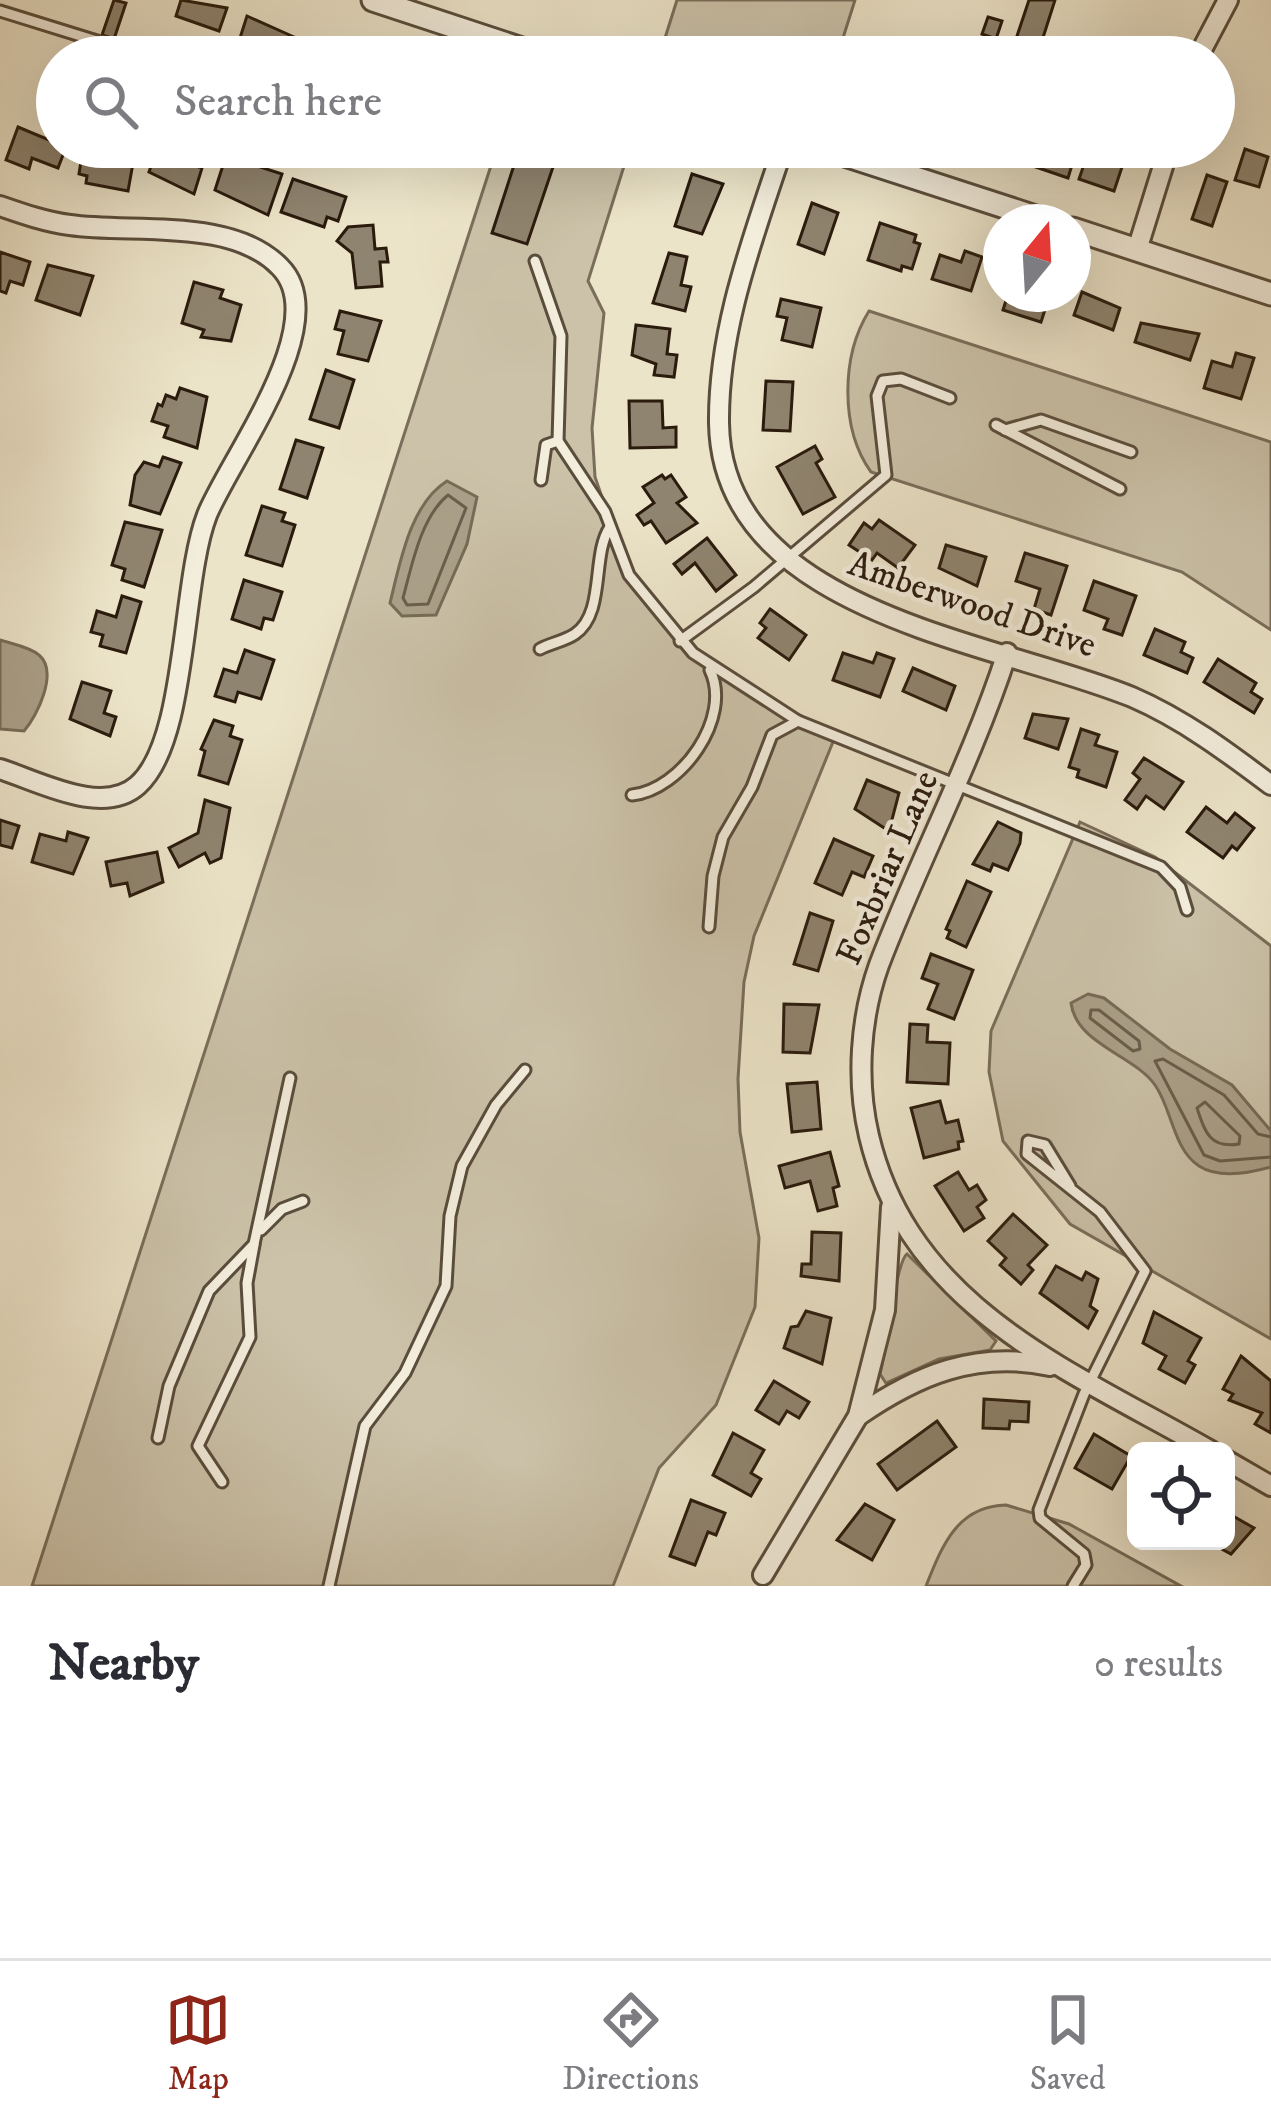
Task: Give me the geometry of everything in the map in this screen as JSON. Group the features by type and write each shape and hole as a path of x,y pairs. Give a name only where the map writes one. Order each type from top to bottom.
{"street":[{"path":"373,0 482,36"},
{"path":"1209,36 1228,0"},
{"name":"Amberwood Drive","path":"776,168 734,305 719,422 723,457 742,505 785,559 825,589 854,602 1148,704 1271,785"},
{"path":"885,168 996,204"},
{"path":"1137,250 1162,168"},
{"path":"0,206 71,226 178,230 220,239 277,263 295,297 295,315 267,406 220,485 195,551 176,694 148,772 123,795 101,798 0,769"},
{"path":"1091,235 1271,293"},
{"name":"Foxbriar Lane","path":"1006,653 960,784 880,964 866,1022 865,1119 891,1207 953,1290 1081,1376 1195,1442"},
{"path":"763,1575 858,1416 885,1310 891,1207"},
{"path":"858,1416 917,1379 972,1362 1023,1360 1081,1376"},
{"path":"1235,1465 1271,1486"}],"lane":[{"path":"0,11 81,36"},
{"path":"535,261 561,336 558,441 610,526 629,575 680,641 798,722 1161,867 1180,887 1187,910"},
{"path":"680,641 886,475 877,396 883,381 901,379 950,398"},
{"path":"1120,489 1000,428 1041,420 1131,452"},
{"path":"541,480 547,446 558,441"},
{"path":"539,649 579,632 584,625 596,590 600,541 610,526"},
{"path":"632,795 665,788 695,750 716,701 713,673 703,661"},
{"path":"709,927 712,876 723,837 752,787 772,735 798,722"},
{"path":"329,1586 365,1426 405,1373 446,1286 449,1216 462,1166 496,1105 525,1070"},
{"path":"222,1482 198,1446 250,1337 247,1282 290,1078"},
{"path":"1070,1186 1045,1145 1028,1141 1027,1154 1070,1186 1125,1240 1145,1270 1081,1376 1039,1510 1040,1518 1084,1554 1086,1565 1073,1586"},
{"path":"158,1438 169,1386 209,1291 254,1244 264,1225 303,1201"}],"shaded area":[{"path":"677,0 855,0 844,36 666,36"},
{"path":"490,168 623,168 588,281 604,313 592,428 595,477 629,575 680,641 747,693 835,737 754,936 744,982 738,1079 740,1132 759,1238 755,1307 716,1405 659,1468 613,1586 32,1586"},
{"path":"869,311 1271,442 1271,630 1182,572 871,472 854,435 848,392 853,349"},
{"path":"1080,822 1155,857 1271,946 1271,1339 1070,1224 1003,1141 989,1072 991,1031"},
{"path":"907,1254 996,1341 990,1350 939,1359 886,1383 880,1374 895,1289"},
{"path":"1006,1505 1069,1524 1181,1586 926,1586 945,1543 963,1521 975,1512"}],"water":[{"path":"447,481 477,497 467,544 436,615 402,616 390,603 408,536 424,504"},
{"path":"0,640 31,650 45,663 44,694 24,731 0,729"},
{"path":"1088,994 1104,998 1170,1049 1232,1085 1271,1131 1271,1167 1225,1174 1190,1159 1155,1085 1094,1039 1075,1017 1071,1003"}],"building":[{"path":"114,0 126,3 115,36 102,35"},
{"path":"181,0 227,8 219,31 176,16"},
{"path":"1029,0 1055,0 1044,36 1017,36"},
{"path":"247,16 292,36 241,36"},
{"path":"988,17 1002,21 997,36 982,34"},
{"path":"18,127 36,134 36,160 32,158 29,169 6,160"},
{"path":"1245,149 1268,157 1259,187 1235,180"},
{"path":"80,168 132,168 128,191 86,183 87,176 79,174"},
{"path":"150,168 202,168 194,194 149,172"},
{"path":"222,168 263,168 282,174 268,215 215,190"},
{"path":"513,168 553,168 527,244 492,233"},
{"path":"1039,168 1071,168 1068,178"},
{"path":"1083,168 1122,168 1114,191 1079,179"},
{"path":"692,174 723,184 702,234 675,226"},
{"path":"1207,175 1227,182 1212,226 1192,219"},
{"path":"293,179 346,197 338,221 327,217 324,227 281,212"},
{"path":"812,203 838,213 824,254 798,244"},
{"path":"880,223 916,235 914,242 920,244 912,269 902,266 901,271 868,260"},
{"path":"373,225 375,249 386,248 388,262 380,262 382,286 356,288 352,253 337,241 348,227"},
{"path":"965,251 982,257 971,291 932,279 940,255 961,262"},
{"path":"0,252 30,262 23,285 10,281 6,293 0,291"},
{"path":"669,253 687,257 681,285 691,287 685,311 653,303"},
{"path":"48,265 93,276 80,315 36,300"},
{"path":"194,282 223,290 220,298 241,305 231,341 201,337 204,330 182,323"},
{"path":"1091,296 1120,308 1113,330 1074,315 1091,312"},
{"path":"781,299 821,308 812,347 782,340 787,318 777,316"},
{"path":"340,311 381,321 368,361 338,354 344,331 335,329"},
{"path":"1009,312 1044,312 1041,322"},
{"path":"1141,323 1199,334 1190,360 1135,342"},
{"path":"636,325 670,329 667,354 677,355 674,377 654,375 656,364 632,355"},
{"path":"1236,353 1254,358 1241,399 1204,388 1212,361 1232,367"},
{"path":"326,370 354,380 339,428 310,419"},
{"path":"766,381 793,382 790,431 763,430"},
{"path":"180,388 207,397 197,448 164,437 168,426 152,421 158,404 162,406 166,395 176,399"},
{"path":"629,401 662,401 663,428 676,427 676,447 630,448"},
{"path":"296,440 323,448 307,498 280,489"},
{"path":"815,446 822,459 816,463 835,497 803,514 777,467"},
{"path":"163,457 181,463 160,514 130,505 135,475 144,462 159,467"},
{"path":"662,475 665,479 671,475 686,497 677,503 697,523 666,543 651,521 644,525 637,515 654,503 643,487"},
{"path":"262,506 285,513 282,521 295,525 282,566 246,555"},
{"path":"879,520 915,545 898,568 877,553 872,560 849,545 864,523 872,529"},
{"path":"125,522 162,530 144,587 122,580 125,569 112,565"},
{"path":"707,538 736,575 716,591 695,563 682,574 674,564"},
{"path":"946,545 986,557 977,586 939,568"},
{"path":"1025,553 1067,566 1051,615 1034,609 1040,589 1016,581"},
{"path":"244,580 282,592 273,620 264,618 261,629 232,619"},
{"path":"1094,581 1136,596 1122,635 1104,629 1108,619 1084,610"},
{"path":"122,596 141,602 126,653 100,646 103,635 91,632 97,611 116,617"},
{"path":"770,609 806,635 789,660 758,638 766,628 760,623"},
{"path":"1155,629 1185,642 1181,652 1193,658 1187,673 1144,655"},
{"path":"245,650 274,660 261,699 238,692 235,702 215,696 224,669 237,673"},
{"path":"843,653 873,663 877,653 894,659 880,697 833,680"},
{"path":"1218,659 1256,683 1251,692 1262,699 1254,713 1204,682"},
{"path":"913,668 955,686 946,710 903,691"},
{"path":"82,682 111,691 104,713 116,717 110,736 70,719"},
{"path":"1033,714 1068,719 1058,749 1025,738"},
{"path":"214,720 233,726 230,736 242,740 228,784 199,775 205,751 201,749"},
{"path":"1081,729 1099,735 1095,745 1117,752 1106,787 1077,777 1079,770 1069,767"},
{"path":"1144,758 1183,782 1164,809 1146,796 1137,809 1125,800 1140,779 1133,773"},
{"path":"867,780 899,793 889,831 855,809"},
{"path":"205,800 230,808 221,858 210,863 205,853 179,867 169,848 198,833"},
{"path":"1206,807 1227,823 1235,813 1254,828 1237,850 1232,846 1223,858 1187,832"},
{"path":"0,820 19,826 12,848 0,845"},
{"path":"998,822 1021,833 1020,843 1008,870 993,864 990,871 973,864"},
{"path":"68,832 88,838 73,874 32,862 40,834 66,841"},
{"path":"834,839 873,856 864,877 852,872 842,895 815,883"},
{"path":"157,852 163,882 130,896 127,883 111,886 106,862"},
{"path":"967,881 991,892 966,947 947,938 950,931 946,929"},
{"path":"810,913 833,921 818,971 794,964"},
{"path":"931,954 973,970 954,1019 928,1009 938,984 922,978"},
{"path":"784,1004 819,1005 810,1053 783,1052"},
{"path":"910,1024 928,1025 927,1042 950,1043 948,1084 907,1082"},
{"path":"817,1082 821,1129 792,1132 787,1084"},
{"path":"940,1101 946,1123 958,1120 963,1141 958,1142 959,1149 924,1158 911,1108"},
{"path":"830,1152 839,1186 833,1188 837,1206 818,1211 810,1181 785,1188 779,1166"},
{"path":"958,1172 969,1190 977,1185 986,1200 977,1207 984,1218 964,1231 935,1186"},
{"path":"1013,1214 1047,1245 1028,1265 1033,1270 1021,1284 1000,1265 1006,1258 988,1241"},
{"path":"812,1232 841,1233 839,1281 801,1276 802,1264 811,1264"},
{"path":"1056,1266 1082,1280 1086,1272 1098,1279 1090,1306 1097,1311 1088,1328 1040,1293"},
{"path":"806,1311 831,1318 822,1364 784,1348 791,1327 798,1326"},
{"path":"1154,1312 1201,1338 1188,1361 1195,1365 1185,1383 1159,1369 1166,1356 1143,1343"},
{"path":"1241,1356 1271,1381 1271,1433 1255,1424 1262,1413 1229,1400 1233,1394 1223,1389"},
{"path":"774,1381 809,1402 799,1418 787,1411 779,1424 756,1410"},
{"path":"984,1399 1029,1402 1028,1422 1010,1421 1009,1429 983,1428"},
{"path":"937,1421 956,1447 897,1490 878,1464"},
{"path":"733,1433 764,1450 751,1473 761,1479 751,1496 713,1475"},
{"path":"1094,1434 1127,1454 1127,1463 1112,1489 1075,1468"},
{"path":"691,1500 725,1513 716,1535 708,1532 695,1565 670,1556"},
{"path":"865,1504 894,1520 872,1560 837,1540"},
{"path":"1235,1517 1254,1528 1235,1549"}]}
